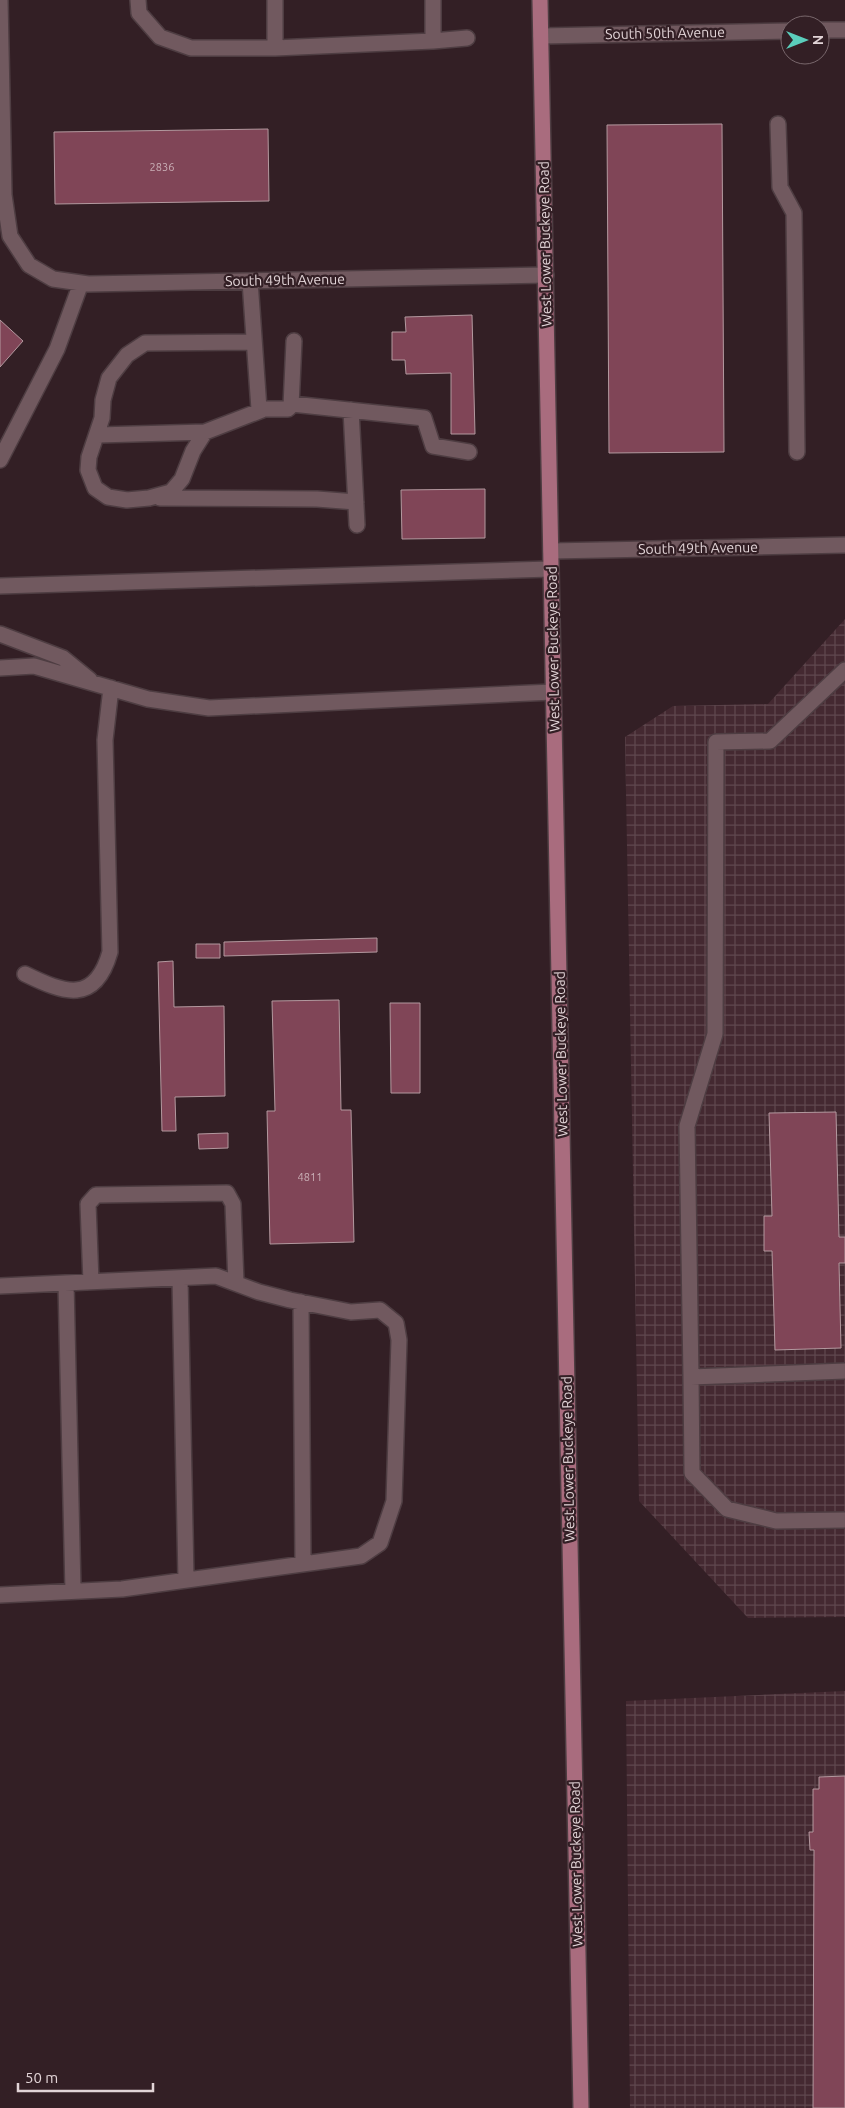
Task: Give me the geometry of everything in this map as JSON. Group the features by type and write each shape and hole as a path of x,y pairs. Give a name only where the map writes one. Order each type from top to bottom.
{"main road":[{"name":"West Lower Buckeye Road","path":"540,0 581,2108"}],"street":[{"path":"0,0 1,29"},
{"path":"138,0 139,13 160,37 191,48 274,48 467,38"},
{"path":"274,0 274,48"},
{"path":"433,0 433,41"},
{"name":"South 49th Avenue","path":"1,29 4,195 10,236 29,265 52,279 81,283 546,275"},
{"path":"830,30 845,30"},
{"name":"South 50th Avenue","path":"541,36 780,31"},
{"path":"778,124 780,187 794,213 797,452"},
{"path":"250,281 257,402 259,409 262,410"},
{"path":"0,460 57,349 81,283"},
{"path":"98,435 205,432 262,410 288,409 292,404 294,341"},
{"path":"254,342 145,343 127,356 109,378 98,435 89,457 88,470 95,488 108,497 127,500 149,498 317,499 356,502"},
{"path":"292,404 424,418 433,446 469,452"},
{"path":"350,410 357,525"},
{"path":"149,498 171,492 182,479 194,451 205,432"},
{"name":"South 49th Avenue","path":"551,551 845,545"},
{"path":"0,586 551,570"},
{"path":"0,634 63,658 95,684"},
{"path":"0,668 34,666 148,699 209,708 553,692"},
{"path":"845,670 770,741 716,742 715,1034 688,1126 692,1473 727,1509 776,1521 845,1520"},
{"path":"25,974 50,986 68,991 84,988 96,981 105,970 110,952 105,740 111,688"},
{"path":"91,1282 88,1204 96,1196 227,1193 233,1204 236,1283"},
{"path":"0,1286 216,1276 259,1292 301,1302 351,1312 380,1310 396,1323 399,1340 394,1501 380,1543 361,1556 122,1589 0,1595"},
{"path":"180,1278 186,1580"},
{"path":"66,1283 73,1591"},
{"path":"301,1302 303,1564"},
{"path":"691,1377 845,1371"}],"shaded area":[{"path":"845,619 845,1617 748,1618 639,1501 625,737 673,706 768,704"},
{"path":"845,1691 845,2108 630,2108 626,1701"}],"building":[{"path":"722,124 724,452 609,453 607,125"},
{"path":"268,129 269,201 55,204 54,132"},
{"path":"472,315 475,434 451,434 451,373 406,374 405,360 392,360 392,332 406,332 405,317"},
{"path":"0,320 23,341 0,367"},
{"path":"485,489 485,538 402,539 401,490"},
{"path":"377,938 377,952 224,956 224,942"},
{"path":"196,944 220,944 220,958 196,958"},
{"path":"173,961 174,1007 224,1006 225,1096 175,1097 176,1131 162,1131 158,962"},
{"path":"339,1000 341,1110 351,1110 354,1242 270,1244 267,1111 275,1111 272,1001"},
{"path":"390,1003 420,1003 420,1093 391,1093"},
{"path":"836,1112 839,1237 845,1237 845,1263 839,1263 841,1348 775,1350 772,1251 764,1251 764,1216 772,1216 769,1113"},
{"path":"228,1133 228,1148 199,1149 198,1134"},
{"path":"845,1776 845,2108 813,2108 814,1850 810,1850 809,1832 813,1832 813,1789 819,1789 819,1777"}]}
